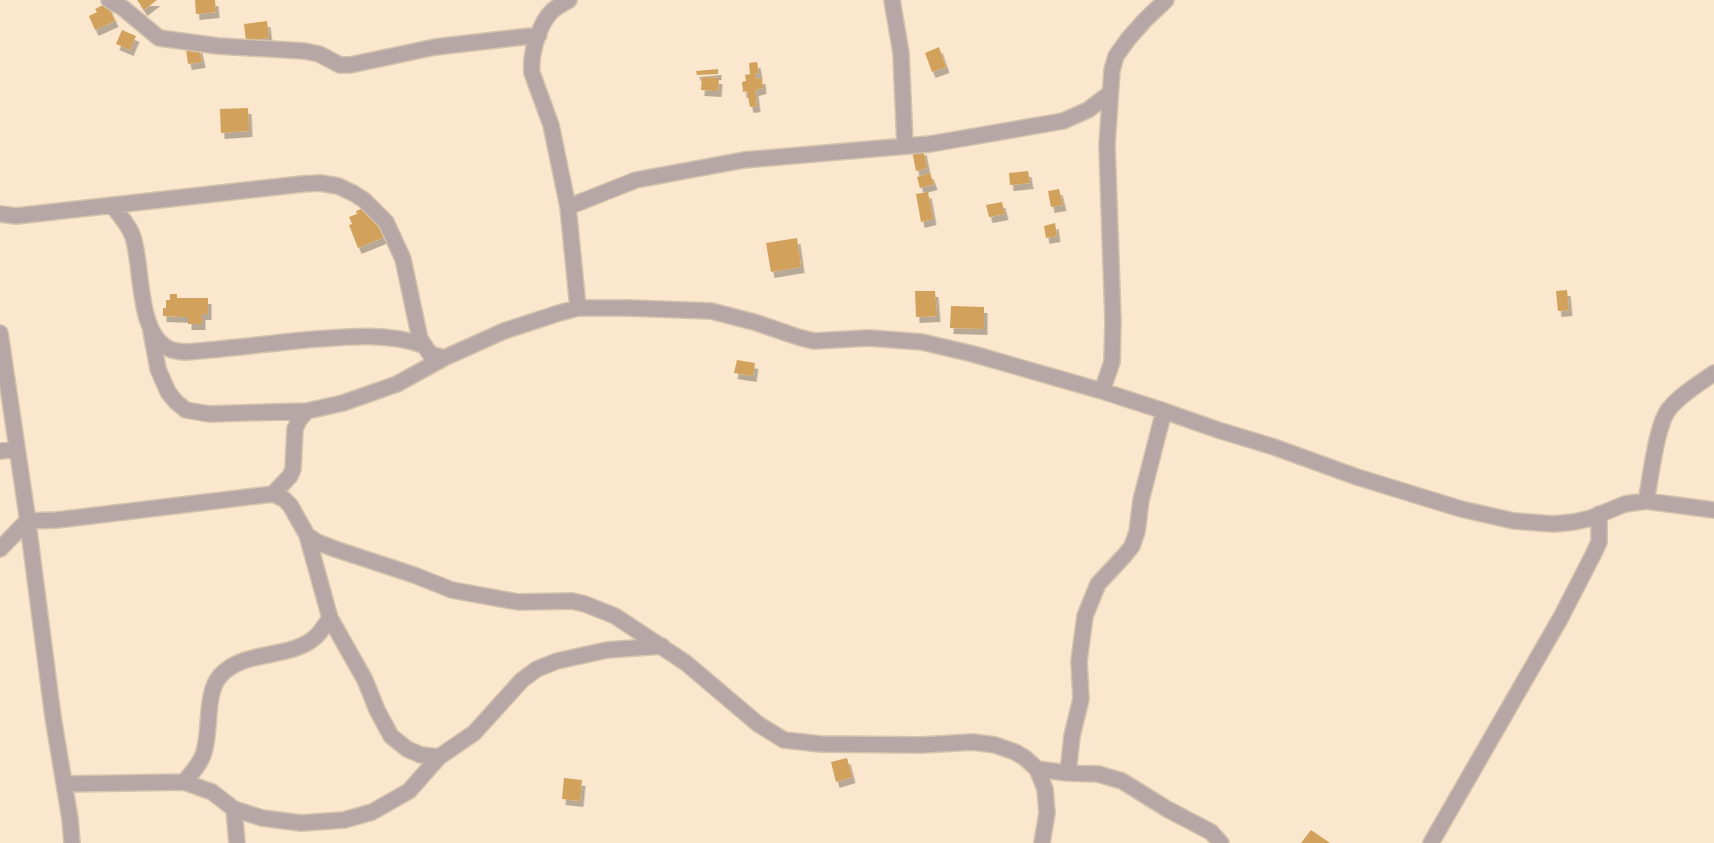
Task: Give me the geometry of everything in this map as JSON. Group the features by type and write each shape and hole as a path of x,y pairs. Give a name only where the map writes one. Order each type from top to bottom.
{"street":[{"path":"109,0 123,8 159,38 218,46 304,51 318,54 340,65 350,65 435,46 538,35"},
{"path":"569,0 552,11 544,22 532,55 532,73 551,125 568,207 578,308"},
{"path":"892,0 901,53 905,146"},
{"path":"1102,391 1112,362 1113,321 1107,145 1112,70 1116,56 1145,20 1166,0"},
{"path":"568,207 636,180 744,160 930,144 1063,121 1088,110 1109,94"},
{"path":"0,214 16,216 302,184 320,183 338,186 353,193 386,222 403,259 417,328 423,345 430,354 444,358"},
{"path":"113,206 133,234 158,369 168,392 186,410 209,414 307,411 343,403 397,384 444,358 504,330 578,308 711,312 754,322 814,341 869,338 922,342 973,354 1102,391 1274,447 1356,477 1482,514 1514,521 1554,524 1574,522 1626,504 1646,501 1714,510"},
{"path":"151,331 170,349 186,352 346,337 400,338 423,345"},
{"path":"0,333 72,843"},
{"path":"1646,501 1661,428 1667,411 1681,397 1714,373"},
{"path":"273,494 290,476 293,469 295,429 307,411"},
{"path":"1068,773 1072,736 1081,699 1079,662 1085,616 1098,584 1132,546 1137,532 1141,500 1164,411"},
{"path":"0,452 17,449"},
{"path":"0,549 27,521 57,520 273,494 284,499 290,505 307,535 330,618 365,680 391,736 407,749 421,755 439,757"},
{"path":"1431,843 1560,619 1593,555 1599,542 1599,514"},
{"path":"307,535 335,549 452,590 518,602 585,604 615,616 686,663 758,724 784,740 821,744 921,745 973,742 995,745 1015,752 1037,769 1045,789 1047,813 1042,843"},
{"path":"184,782 204,755 212,695 219,676 238,663 303,646 314,639 330,618"},
{"path":"64,784 184,782 212,792 234,809 262,818 301,823 344,820 372,812 409,790 439,757 474,733 522,680 537,669 557,661 607,650 662,646"},
{"path":"1037,769 1098,774 1122,781 1167,809 1211,832 1221,843"},
{"path":"234,809 237,843"}],"building":[{"path":"137,0 157,0 144,10"},
{"path":"195,0 215,0 216,12 196,14"},
{"path":"107,3 115,21 95,30 89,16 97,12 95,9"},
{"path":"267,21 269,38 246,41 244,24"},
{"path":"122,30 136,36 130,50 116,44"},
{"path":"199,47 202,62 188,64 186,49"},
{"path":"939,47 946,67 932,72 925,53"},
{"path":"757,62 759,73 755,74 756,79 762,78 763,88 755,90 757,106 750,107 747,91 743,92 742,82 746,81 745,75 750,74 749,63"},
{"path":"718,69 718,74 697,75 696,71"},
{"path":"702,77 719,78 718,91 701,90"},
{"path":"248,108 249,131 221,133 220,109"},
{"path":"923,149 927,168 916,171 912,151"},
{"path":"1028,171 1030,183 1010,185 1009,173"},
{"path":"930,173 934,184 920,188 917,177"},
{"path":"1059,189 1063,205 1051,207 1048,191"},
{"path":"928,192 933,219 921,222 916,194"},
{"path":"1002,202 1005,214 989,217 986,205"},
{"path":"366,207 371,219 377,217 385,237 358,248 349,225 352,224 349,217"},
{"path":"1055,223 1057,236 1046,238 1044,226"},
{"path":"797,238 801,267 771,272 766,243"},
{"path":"1567,290 1569,310 1558,311 1556,291"},
{"path":"915,291 935,291 937,316 916,317"},
{"path":"170,294 177,294 177,298 208,298 208,314 202,314 202,324 188,324 188,317 163,316 163,308 166,308 166,300 170,300"},
{"path":"951,306 984,307 984,329 950,328"},
{"path":"737,360 755,363 753,376 734,373"},
{"path":"847,758 852,777 836,782 831,762"},
{"path":"564,778 582,780 580,801 562,799"},
{"path":"1311,830 1330,843 1301,843"}]}
